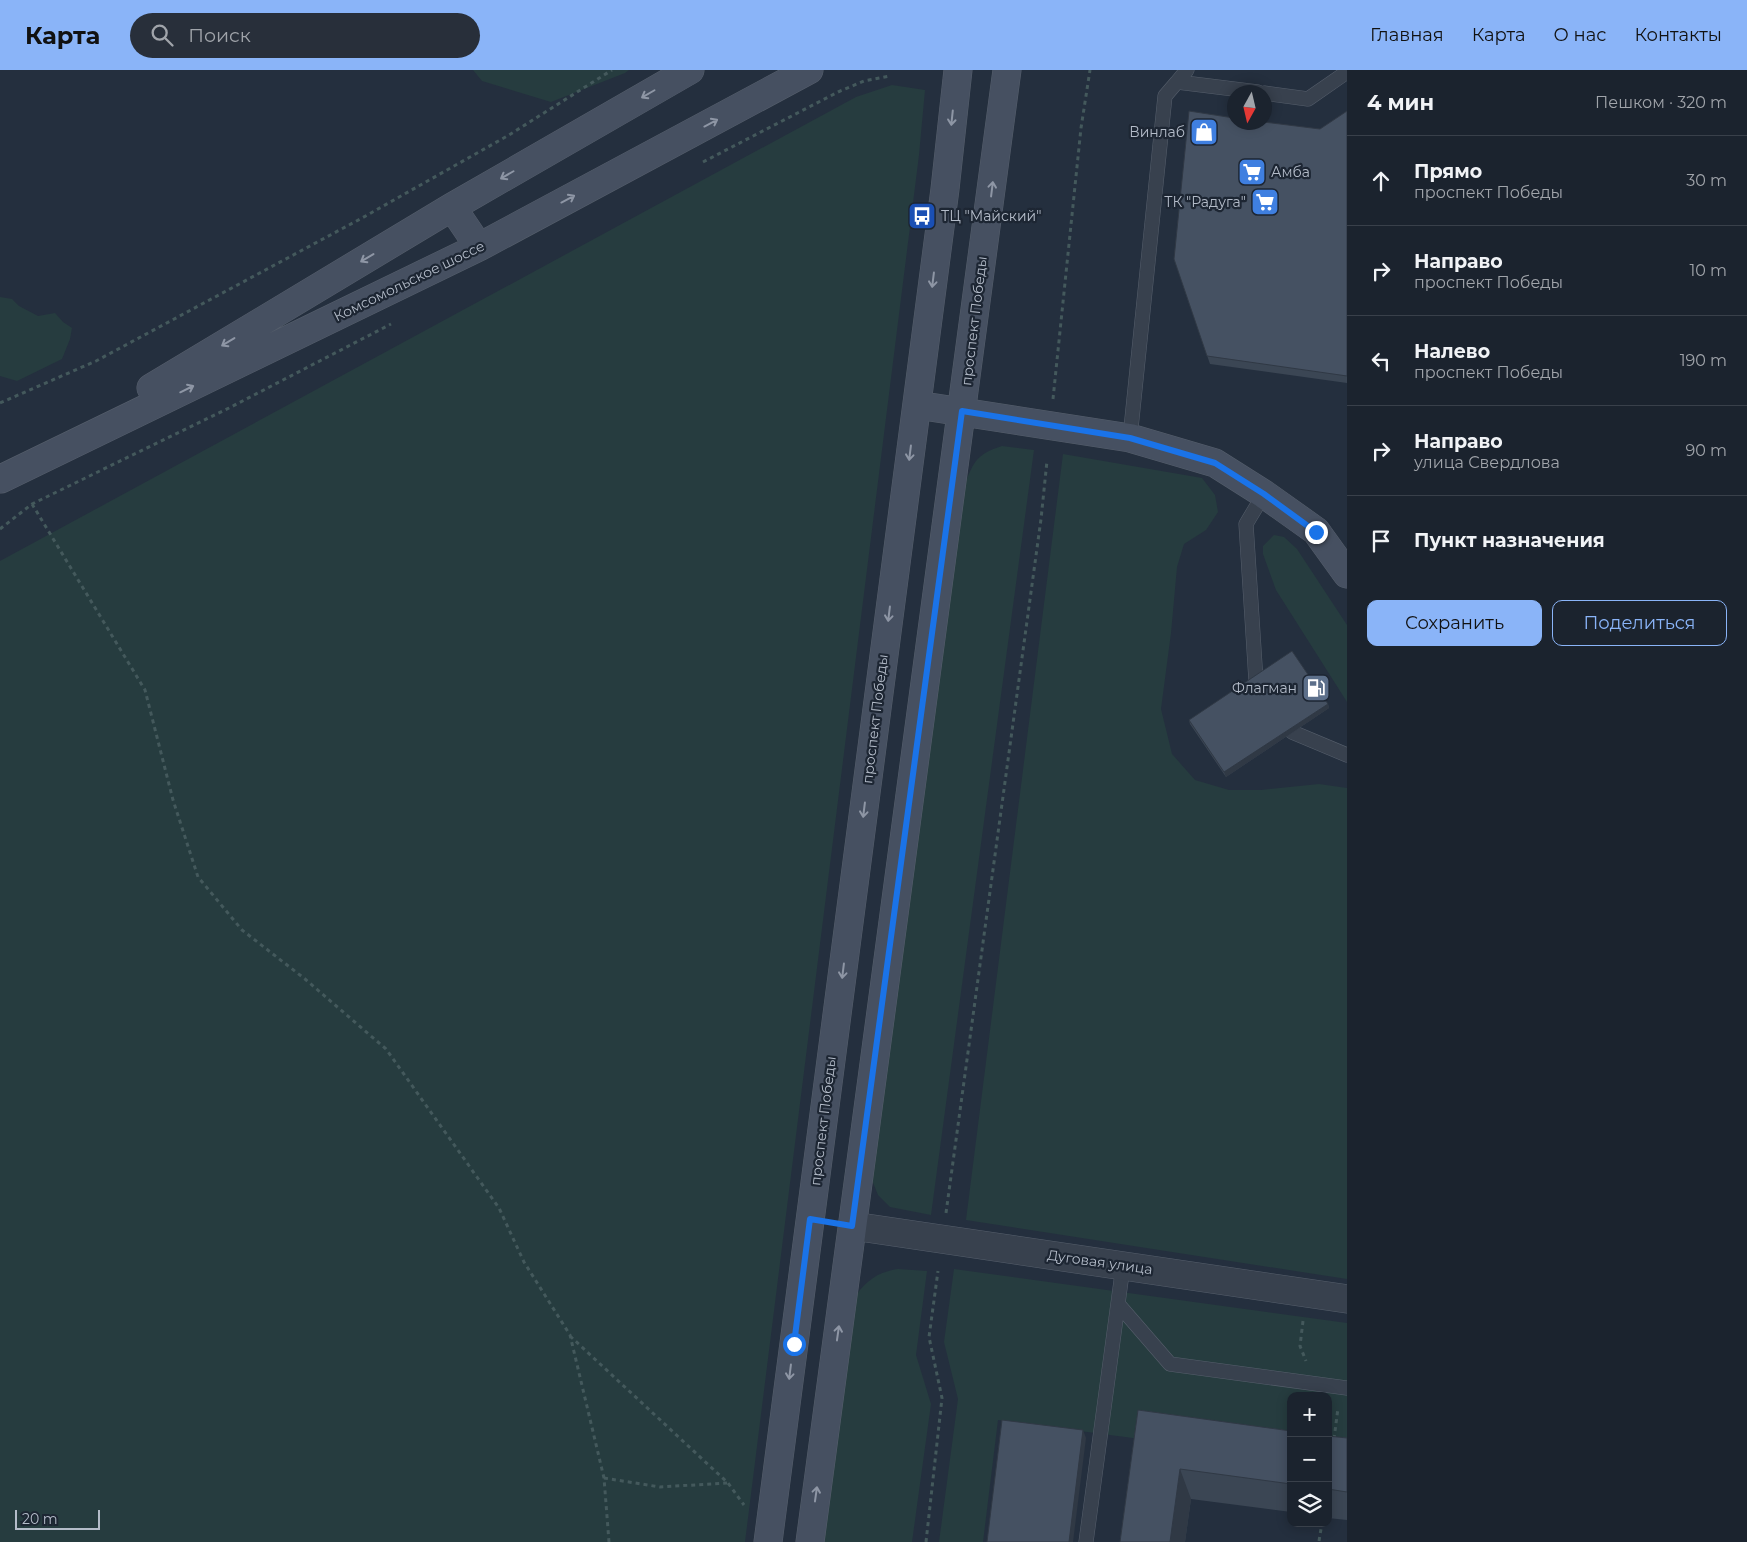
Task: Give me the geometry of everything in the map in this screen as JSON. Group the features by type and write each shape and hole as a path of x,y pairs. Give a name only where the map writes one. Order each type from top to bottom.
{"main road":[{"name":"Комсомольское шоссе","path":"0,478 452,207 690,70"},
{"name":"Комсомольское шоссе","path":"0,478 478,247 809,70"},
{"name":"проспект Победы","path":"768,1542 945,189 958,70"},
{"name":"проспект Победы","path":"810,1542 1007,70"},
{"path":"452,207 478,247"},
{"path":"917,405 1130,438 1215,463 1264,494 1316,532 1347,574"},
{"path":"810,1219 852,1226"}],"street":[{"name":"Дуговая улица","path":"852,1226 1347,1299"}],"lane":[{"path":"1130,438 1165,96 1187,70"},
{"path":"1272,94 1308,99 1347,72"},
{"path":"1177,82 1227,88"},
{"path":"1256,681 1246,524 1264,494"},
{"path":"1292,732 1347,755"},
{"path":"1086,1542 1123,1266"},
{"path":"1118,1304 1170,1364 1344,1387"}],"path":[{"path":"0,403 96,360 362,218 509,134 612,70"},
{"path":"1053,400 1081,128 1090,70"},
{"path":"946,1214 1041,519 1047,461"},
{"path":"32,504 145,690 173,800 198,876 242,930 305,979 386,1049 499,1208 524,1262 570,1335 728,1483 746,1507"},
{"path":"926,1542 942,1398 929,1337 938,1271"},
{"path":"1306,1293 1300,1346 1314,1384"},
{"path":"570,1335 604,1478 609,1542"},
{"path":"1333,1442 1344,1387"},
{"path":"604,1478 660,1488 728,1483"},
{"path":"1320,1541 1322,1527"}],"green space":[{"path":"473,70 629,70 551,102 482,81"},
{"path":"892,85 925,90 919,155 745,1542 0,1542 0,561 856,97"},
{"path":"0,297 12,299 19,306 38,316 55,313 72,328 62,359 17,381 0,376"},
{"path":"1002,446 1034,450 931,1215 890,1207 878,1195 870,1175 963,488 976,461 986,453"},
{"path":"1063,454 1202,478 1215,495 1218,512 1206,530 1184,544 1177,567 1161,709 1172,754 1195,780 1229,790 1261,790 1319,784 1347,788 1347,1279 966,1220"},
{"path":"1274,535 1284,537 1297,549 1347,625 1347,702 1276,590 1263,554 1263,546"},
{"path":"898,1269 927,1271 916,1355 931,1404 912,1542 824,1542 856,1295 874,1277"},
{"path":"954,1269 1347,1323 1347,1467 1332,1465 1332,1392 1287,1392 1287,1458 998,1420 983,1542 939,1542 958,1399 944,1342"}],"building":[{"name":"ТК \"Радуга\"","path":"1189,111 1227,117 1227,130 1272,130 1272,123 1320,129 1347,111 1347,376 1207,356 1174,259"},
{"path":"1292,651 1328,704 1224,772 1189,720"},
{"path":"1138,1410 1287,1430 1287,1483 1180,1469 1170,1542 1120,1542"},
{"path":"1002,1420 1083,1430 1069,1542 987,1542"},
{"path":"1332,1436 1347,1438 1347,1492 1332,1490"}],"place":[{"name":"Винлаб","path":"1204,132"},
{"name":"Амба","path":"1252,172"},
{"name":"ТК \"Радуга\"","path":"1265,202"},
{"name":"ТЦ \"Майский\"","path":"922,216"},
{"name":"Флагман","path":"1316,688"}],"route":[{"path":"794,1344 810,1219 852,1226 962,411 1130,438 1215,463 1264,494 1316,532"}]}
